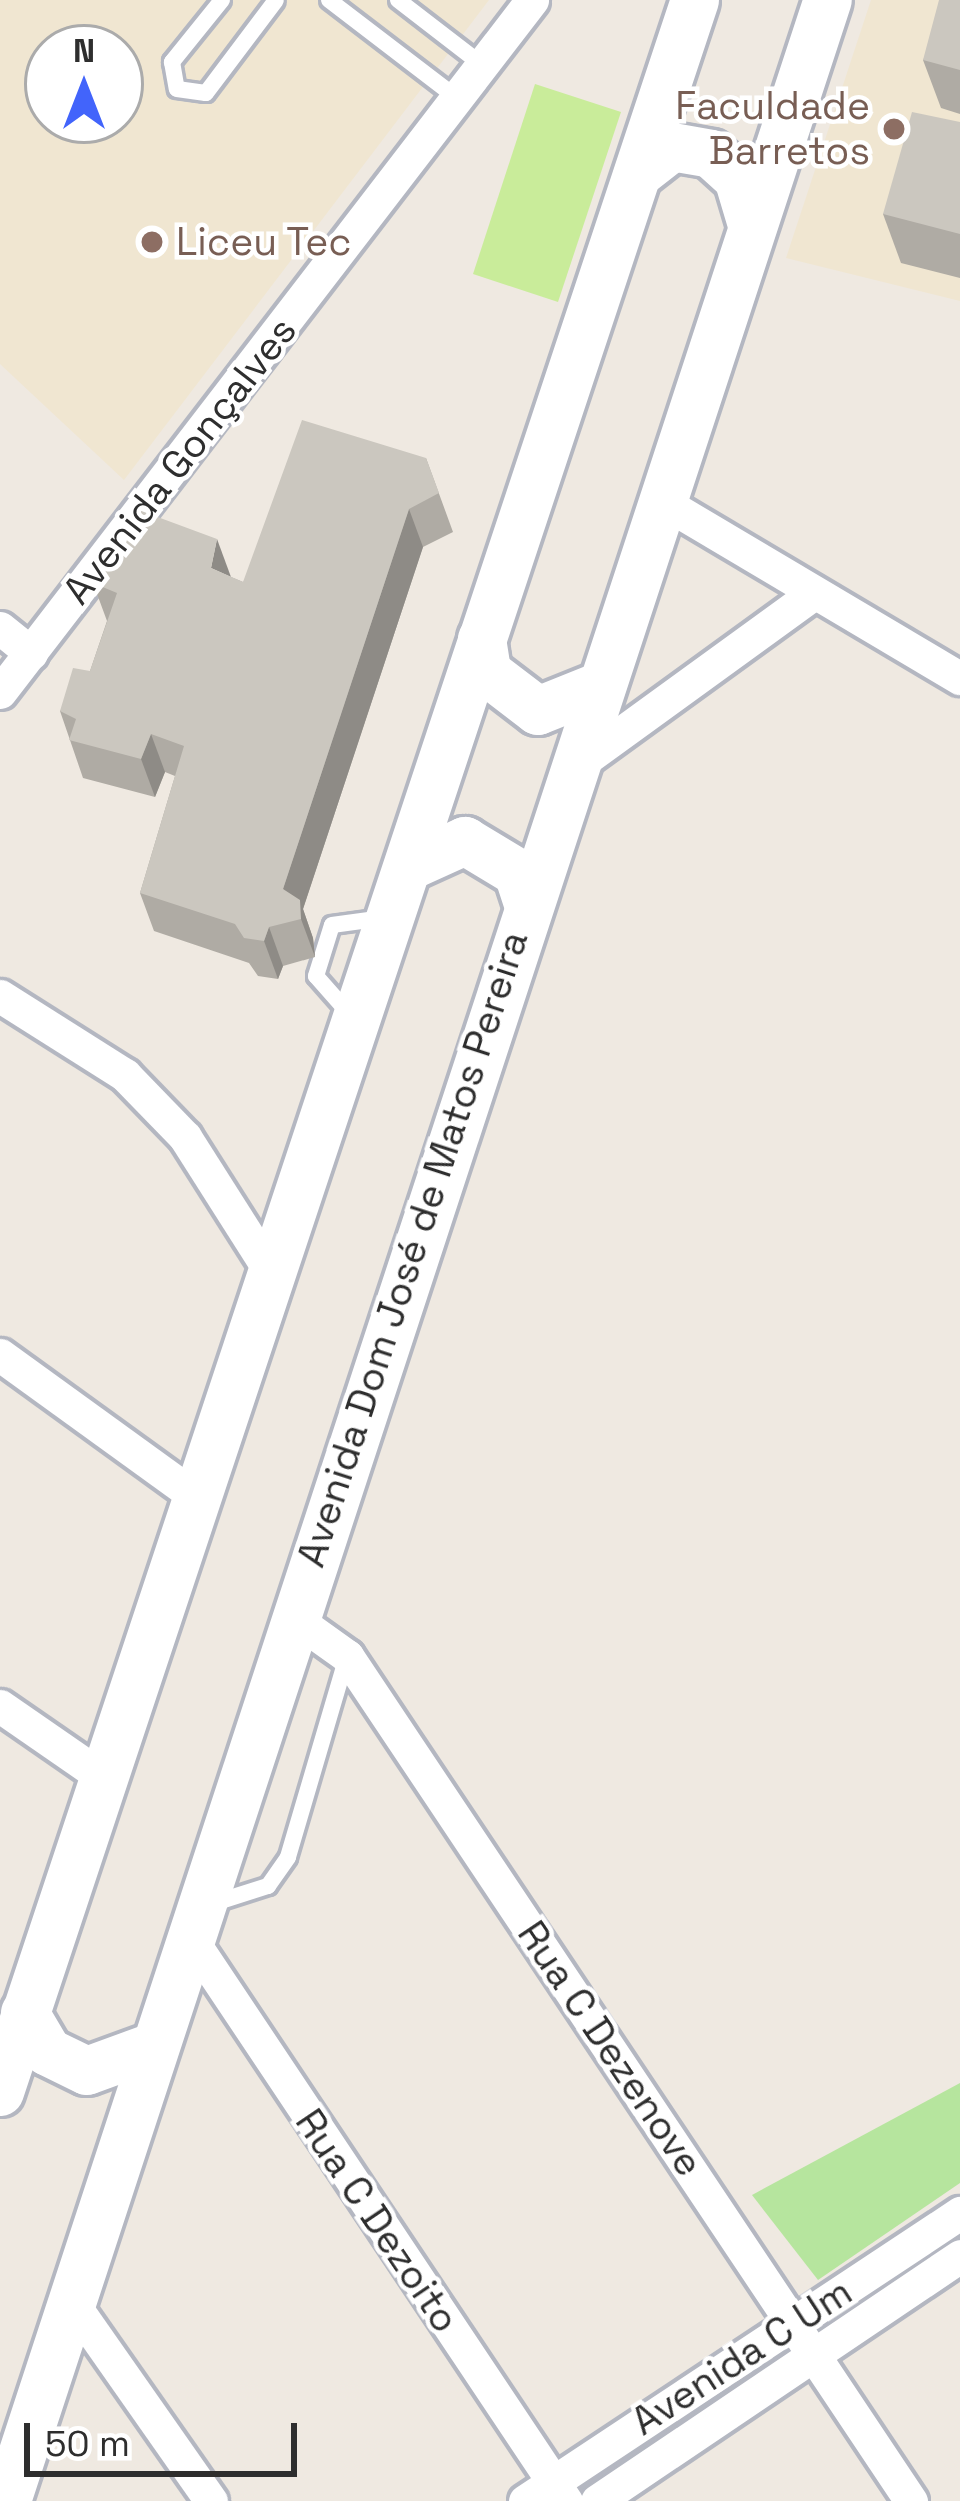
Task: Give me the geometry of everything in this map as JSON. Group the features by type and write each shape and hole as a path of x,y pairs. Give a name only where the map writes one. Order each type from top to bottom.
{"main road":[{"path":"2,2079 101,1776 202,1501 482,639 643,170 695,0"},
{"name":"Avenida Dom José de Matos Pereira","path":"7,2501 291,1616 658,499 828,0"},
{"path":"643,170 672,147 711,154 738,178 752,225"},
{"path":"482,639 507,698 538,711 598,687"},
{"path":"407,867 464,841 507,862 528,904"},
{"path":"25,2013 48,2052 86,2071 150,2048"}],"street":[{"name":"Avenida Gonçalves","path":"0,692 532,0"},
{"path":"658,499 810,596 960,678"},
{"path":"571,770 810,596"},
{"path":"0,628 31,653"},
{"path":"0,996 125,1075 184,1137 274,1277"},
{"path":"0,1355 202,1501"},
{"name":"Rua C Dezenove","path":"291,1616 347,1656 911,2501"},
{"path":"0,1706 101,1776"},
{"name":"Rua C Dezoito","path":"196,1923 560,2492"},
{"name":"Avenida C Um","path":"597,2501 960,2213"},
{"name":"Avenida C Um","path":"525,2501 560,2492 803,2338 960,2256"},
{"path":"70,2301 212,2501"}],"lane":[{"path":"221,0 172,62 177,89 206,93 276,0"},
{"path":"329,0 457,98"},
{"path":"398,0 481,64"},
{"path":"196,1923 249,1897 288,1856 347,1656"}],"shaded area":[{"name":"Liceu Tec","path":"0,0 489,0 124,480 0,364"},
{"name":"Faculdade Barretos","path":"871,0 960,0 960,301 786,258"}],"green space":[{"path":"535,84 621,112 558,302 473,274"},
{"path":"960,2083 960,2183 818,2280 752,2195"}],"building":[{"path":"939,0 960,0 960,70 923,60"},
{"path":"912,112 960,122 960,234 883,214"},
{"path":"302,420 426,458 439,493 409,509 283,889 300,900 301,919 269,927 264,941 244,938 235,924 140,893 184,746 151,734 141,759 69,740 76,719 60,711 73,668 90,671 117,593 93,583 99,562 119,567 136,509 217,539 211,568 243,582"}],"place":[{"name":"Faculdade Barretos","path":"894,129"},
{"name":"Liceu Tec","path":"152,242"}]}
